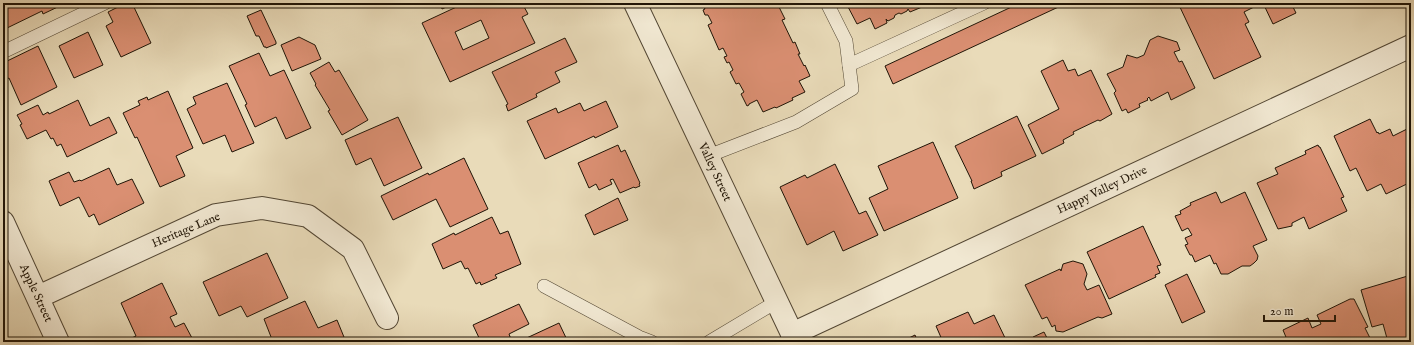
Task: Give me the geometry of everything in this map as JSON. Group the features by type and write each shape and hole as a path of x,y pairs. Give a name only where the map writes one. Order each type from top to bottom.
{"street":[{"name":"Valley Street","path":"635,3 794,338"},
{"name":"Happy Valley Drive","path":"794,338 1411,46"},
{"name":"Heritage Lane","path":"38,297 216,215 262,208 308,216 353,249 387,318"},
{"name":"Apple Street","path":"3,222 58,342"}],"lane":[{"path":"3,52 105,3"},
{"path":"708,156 796,122 852,89 846,41 827,3"},
{"path":"849,65 984,3"},
{"path":"544,286 639,337 652,342"},
{"path":"709,342 776,302"}],"building":[{"path":"3,3 66,3 43,14 42,11 5,29 3,28"},
{"path":"126,3 132,3 151,43 121,57 106,26 113,22 108,12"},
{"path":"440,3 455,3 442,9"},
{"path":"465,3 522,3 528,14 522,17 535,43 450,82 422,23","holes":["481,20 489,38 463,50 455,32"]},
{"path":"702,3 777,3 785,19 782,20 793,43 795,42 800,54 798,54 810,76 799,81 805,92 792,98 793,100 763,112 757,100 747,106 741,94 744,92 739,83 736,84 730,72 733,70 729,62 727,63 724,57 727,56 723,48 719,50 708,25 712,23 708,15 705,15 703,10 705,9"},
{"path":"846,3 920,3 922,7 910,12 908,9 901,14 899,13 895,15 894,18 888,21 886,19 887,23 875,29 870,18 857,24"},
{"path":"1020,3 1067,3 893,84 885,66"},
{"path":"1178,3 1255,3 1256,6 1244,12 1249,22 1245,24 1261,57 1214,79"},
{"path":"1263,3 1291,3 1296,13 1273,24"},
{"path":"261,10 276,42 276,44 266,48 264,47 259,36 256,36 247,16"},
{"path":"88,32 103,65 74,78 59,46"},
{"path":"1158,36 1177,42 1180,50 1174,52 1179,62 1182,61 1195,88 1171,100 1168,92 1151,101 1149,97 1147,99 1148,100 1139,104 1140,107 1128,113 1126,109 1122,111 1114,93 1116,91 1107,74 1123,67 1127,55 1137,58 1144,55 1150,40"},
{"path":"299,37 315,45 321,59 292,71 281,45"},
{"path":"565,38 577,62 555,72 560,82 536,94 537,97 508,111 506,105 508,104 492,72"},
{"path":"38,46 57,87 21,105 9,78 3,81 3,63"},
{"path":"259,53 270,76 284,70 311,128 286,139 276,117 255,127 245,105 247,104 229,66"},
{"path":"1063,60 1068,71 1075,69 1078,76 1091,70 1112,114 1100,121 1098,120 1073,132 1074,134 1063,140 1064,143 1042,154 1028,125 1059,109 1041,71"},
{"path":"329,62 335,72 339,70 368,120 342,135 328,111 330,110 315,85 316,84 310,73"},
{"path":"227,83 254,143 232,152 225,135 203,144 187,109 196,104 193,97"},
{"path":"168,91 193,148 176,156 185,176 160,187 137,137 135,138 123,113 140,105 138,101 147,97 148,100"},
{"path":"78,100 90,126 109,117 117,133 67,157 61,144 57,146 53,138 51,139 46,130 27,139 17,115 38,105 43,115 48,112 49,114"},
{"path":"606,101 618,127 595,138 594,136 545,159 527,121 556,108 558,113 580,103 584,111"},
{"path":"1017,116 1036,156 1001,172 1002,176 974,189 972,181 955,146"},
{"path":"398,117 422,168 384,186 371,158 356,165 345,140"},
{"path":"1370,119 1377,133 1378,132 1379,134 1390,129 1393,136 1407,129 1411,138 1411,182 1386,194 1381,184 1367,191 1356,168 1350,171 1334,136"},
{"path":"933,142 958,198 884,231 869,198 888,189 878,166"},
{"path":"618,145 621,152 625,150 640,186 620,193 613,179 610,180 612,184 599,190 596,184 589,188 578,163"},
{"path":"1318,145 1344,197 1341,198 1347,211 1309,229 1304,217 1292,223 1292,226 1278,229 1257,183 1278,174 1275,168 1306,154 1305,151"},
{"path":"464,158 488,209 450,227 436,199 393,220 381,196 428,173 429,175"},
{"path":"835,164 859,214 866,211 878,235 843,251 834,231 807,245 780,187 805,175 807,178"},
{"path":"109,168 117,185 132,179 144,203 99,225 94,214 89,217 79,197 60,206 49,181 69,172 74,182 81,181"},
{"path":"1216,192 1221,203 1245,192 1267,240 1253,246 1258,256 1254,263 1250,266 1242,266 1228,274 1221,274 1210,255 1195,262 1185,245 1188,244 1185,238 1192,235 1188,228 1182,231 1175,216 1181,214 1180,211 1191,205 1190,203"},
{"path":"618,198 628,220 594,235 585,215"},
{"path":"492,217 500,234 508,231 521,264 495,275 497,278 481,285 480,282 476,284 468,268 465,269 461,261 443,269 432,244 454,233 455,235"},
{"path":"1143,226 1161,265 1157,266 1160,273 1155,275 1156,277 1109,299 1087,252"},
{"path":"267,253 288,298 247,317 241,306 219,316 203,282"},
{"path":"1073,261 1083,264 1087,274 1084,284 1087,290 1099,285 1112,314 1102,318 1098,317 1063,332 1056,331 1055,325 1052,327 1047,317 1042,319 1025,285 1060,269 1061,271 1063,264"},
{"path":"1187,274 1205,312 1182,323 1165,285"},
{"path":"1411,275 1411,342 1388,342 1383,324 1372,327 1361,290"},
{"path":"162,283 177,314 170,317 175,327 184,323 192,338 184,342 123,342 136,336 121,303"},
{"path":"1350,299 1354,299 1368,327 1365,328 1372,342 1288,342 1283,330 1308,318 1312,328 1321,324 1317,315"},
{"path":"305,301 318,328 337,320 346,342 273,342 264,319"},
{"path":"519,304 529,324 509,334 512,342 481,342 473,325"},
{"path":"968,312 974,324 994,315 1007,342 943,342 936,326"},
{"path":"559,323 568,342 518,342"},
{"path":"1044,332 1049,342 1036,342 1033,337"},
{"path":"915,335 918,342 895,342 904,338 905,340"},
{"path":"1013,339 1014,342 1007,342"}]}
